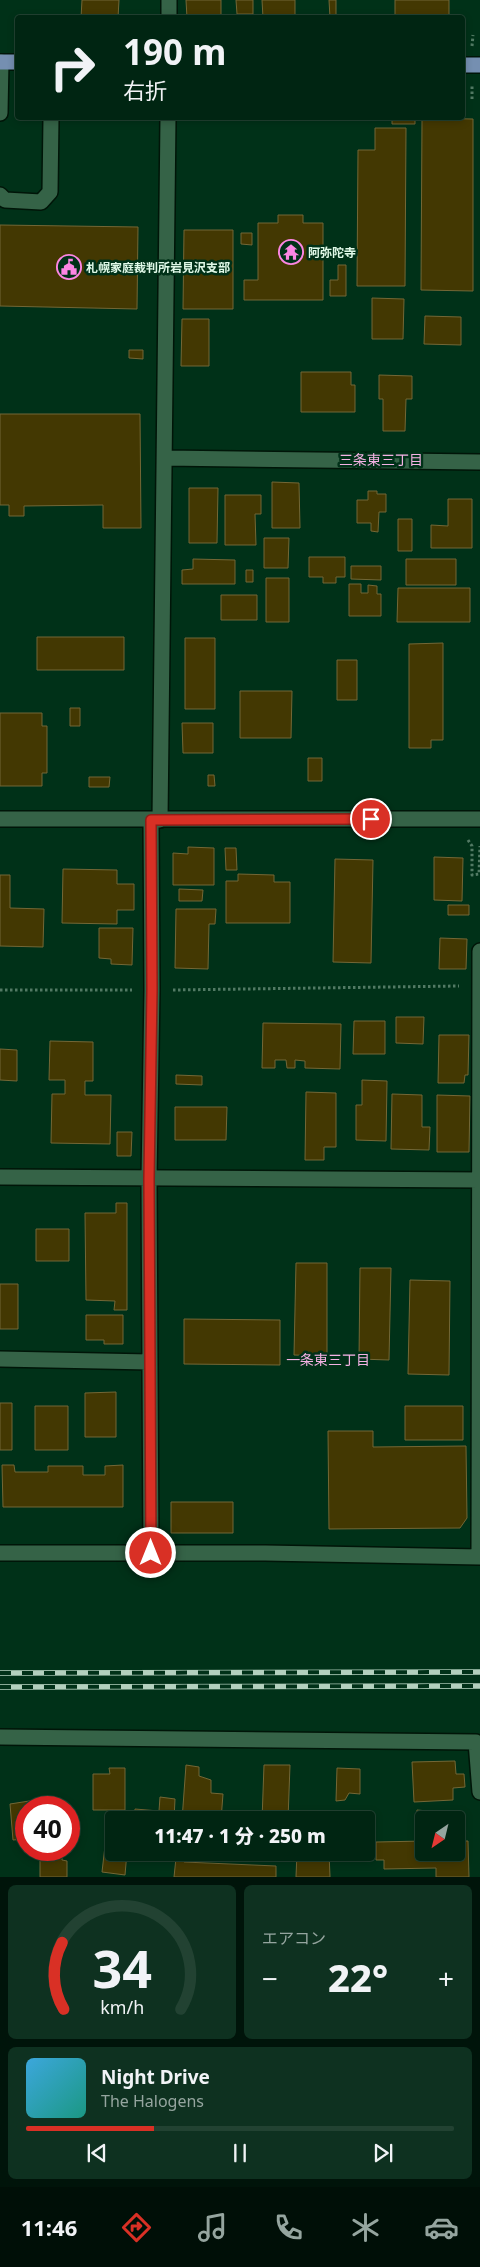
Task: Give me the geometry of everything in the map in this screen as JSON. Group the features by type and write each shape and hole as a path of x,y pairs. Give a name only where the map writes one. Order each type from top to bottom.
{"main road":[{"path":"1,62 15,62"},
{"path":"465,65 480,65"}],"street":[{"path":"169,0 169,15"},
{"path":"0,113 1,62"},
{"path":"0,195 5,200 41,202 50,192 51,120"},
{"path":"151,1553 149,1179 165,458 168,120"},
{"path":"165,458 480,462"},
{"path":"0,819 480,819"},
{"path":"0,1553 479,1557 480,951"},
{"path":"0,1177 480,1180"},
{"path":"0,1359 150,1362"},
{"path":"0,1737 478,1742 480,1792"}],"path":[{"path":"472,846 472,875 479,874 480,846"},
{"path":"0,990 480,986"}],"building":[{"path":"82,0 119,0 118,15 81,15"},
{"path":"186,0 221,0 221,15 187,15"},
{"path":"236,0 253,0 253,14 237,14"},
{"path":"262,0 295,0 295,15 263,15"},
{"path":"329,0 336,0 336,15 330,15"},
{"path":"395,0 449,0 449,15 395,15"},
{"path":"473,119 473,291 421,290 422,120"},
{"path":"392,120 415,120 415,124 392,124"},
{"path":"375,128 406,128 405,286 357,286 358,150 375,150"},
{"name":"阿弥陀寺","path":"278,215 303,215 303,223 323,223 323,300 244,300 244,280 258,280 258,223 278,223"},
{"name":"札幌家庭裁判所岩見沢支部","path":"0,225 138,227 137,309 0,306"},
{"path":"184,230 233,230 233,309 183,309"},
{"path":"241,233 252,233 252,245 241,244"},
{"path":"338,265 346,265 346,296 330,296 330,280 338,280"},
{"path":"372,298 404,299 403,339 372,339"},
{"path":"425,316 461,317 461,345 424,344"},
{"path":"182,319 209,319 209,366 181,366"},
{"path":"129,350 143,350 143,359 129,358"},
{"path":"301,372 351,372 351,385 355,385 355,412 301,412"},
{"path":"379,375 412,376 412,399 406,399 405,431 383,431 383,399 379,399"},
{"path":"0,414 140,414 141,528 103,528 103,505 24,506 24,516 9,516 9,505 0,505"},
{"path":"272,482 299,483 300,528 272,528"},
{"path":"189,488 218,488 217,543 189,543"},
{"path":"368,491 386,494 386,512 379,512 378,532 371,531 371,523 357,523 357,500 368,500"},
{"path":"225,495 261,495 261,514 255,514 256,545 225,545"},
{"path":"448,499 472,499 472,548 431,548 431,525 448,526"},
{"path":"398,519 412,519 412,551 398,551"},
{"path":"264,538 289,538 288,568 264,568"},
{"path":"309,557 345,557 345,577 336,577 336,583 323,583 323,577 309,577"},
{"path":"193,559 235,560 235,584 182,584 182,570 193,569"},
{"path":"406,559 456,559 456,585 406,585"},
{"path":"351,566 381,566 381,580 351,579"},
{"path":"246,570 253,570 253,582 246,582"},
{"path":"266,578 289,578 289,622 266,622"},
{"path":"349,584 361,584 361,593 368,593 368,585 377,586 377,594 381,594 381,616 349,616"},
{"path":"398,588 470,588 470,622 397,622"},
{"path":"221,595 257,595 257,620 221,620"},
{"path":"37,637 124,637 124,670 37,670"},
{"path":"185,638 215,638 215,709 185,709"},
{"path":"443,643 443,740 431,740 431,748 409,748 409,644"},
{"path":"337,660 357,660 357,700 337,700"},
{"path":"240,691 292,691 291,738 240,738"},
{"path":"70,708 80,708 80,726 70,726"},
{"path":"0,713 42,713 42,726 47,726 47,773 42,773 42,786 0,786"},
{"path":"182,723 213,723 213,753 183,753"},
{"path":"308,758 322,758 322,781 308,781"},
{"path":"208,775 214,775 215,786 208,786"},
{"path":"89,777 110,777 109,787 89,787"},
{"path":"188,847 214,848 214,885 173,885 173,853 188,854"},
{"path":"225,848 236,848 237,870 226,870"},
{"path":"434,857 463,858 462,901 434,900"},
{"path":"335,859 373,860 371,963 333,962"},
{"path":"63,869 117,870 117,884 134,884 134,910 117,910 117,924 62,923"},
{"path":"238,874 274,875 274,882 290,882 290,923 226,923 226,881 238,881"},
{"path":"0,875 10,875 10,908 44,909 43,947 0,946"},
{"path":"179,889 203,890 202,901 179,901"},
{"path":"448,905 469,905 469,915 448,915"},
{"path":"176,909 216,909 215,924 209,924 208,969 175,968"},
{"path":"99,928 133,928 132,965 111,964 111,959 99,958"},
{"path":"440,938 467,939 466,969 439,969"},
{"path":"396,1017 424,1017 423,1044 396,1043"},
{"path":"354,1021 385,1021 385,1054 353,1054"},
{"path":"263,1023 341,1024 340,1069 305,1068 305,1061 295,1060 295,1068 287,1068 286,1060 275,1060 275,1068 262,1068"},
{"path":"439,1035 469,1035 468,1075 465,1075 464,1083 438,1083"},
{"path":"50,1041 93,1042 93,1081 85,1081 85,1095 111,1095 110,1144 51,1143 52,1094 65,1094 65,1080 49,1080"},
{"path":"0,1049 17,1050 17,1081 0,1080"},
{"path":"176,1075 202,1076 202,1085 176,1084"},
{"path":"362,1080 387,1081 386,1141 356,1140 356,1105 362,1105"},
{"path":"306,1092 336,1093 336,1147 324,1147 324,1160 305,1160"},
{"path":"392,1094 422,1095 422,1127 430,1127 429,1150 391,1149"},
{"path":"437,1095 470,1096 469,1152 437,1152"},
{"path":"175,1107 227,1107 226,1140 175,1140"},
{"path":"117,1132 132,1132 131,1156 117,1156"},
{"path":"116,1203 127,1203 127,1310 114,1310 115,1301 86,1300 85,1213 116,1213"},
{"path":"36,1229 69,1229 69,1261 36,1261"},
{"path":"296,1263 327,1263 327,1356 294,1355"},
{"path":"360,1268 391,1268 389,1360 359,1359"},
{"path":"410,1280 450,1281 449,1375 408,1374"},
{"path":"0,1284 18,1284 18,1329 0,1329"},
{"path":"86,1315 123,1315 123,1344 104,1344 104,1340 86,1340"},
{"path":"184,1319 280,1320 280,1365 184,1364"},
{"path":"116,1392 116,1437 85,1437 85,1393"},
{"path":"0,1403 12,1403 12,1450 0,1450"},
{"path":"35,1406 68,1406 68,1450 35,1450"},
{"path":"405,1406 463,1406 463,1440 405,1440"},
{"path":"328,1431 373,1431 373,1447 466,1446 467,1518 460,1528 329,1529"},
{"path":"2,1465 14,1465 15,1472 48,1472 48,1466 83,1466 83,1475 105,1475 105,1466 123,1465 123,1507 3,1507"},
{"path":"171,1502 233,1502 233,1533 171,1533"},
{"path":"455,1761 456,1774 464,1774 465,1787 453,1788 453,1800 414,1802 412,1762"},
{"path":"186,1765 199,1767 199,1776 211,1780 211,1793 223,1794 222,1811 183,1811"},
{"path":"264,1765 290,1765 288,1811 262,1811"},
{"path":"109,1768 125,1768 125,1810 93,1810 93,1774 110,1774"},
{"path":"337,1768 360,1769 360,1794 349,1793 345,1800 336,1801"},
{"path":"160,1797 175,1799 174,1811 159,1811"},
{"path":"15,1803 15,1840 13,1840 10,1804"},
{"path":"135,1809 159,1811 135,1811"},
{"path":"415,1841 415,1861 465,1861 465,1841 468,1841 469,1877 436,1877 436,1868 384,1869 384,1860 376,1860 376,1842"},
{"path":"105,1846 105,1861 126,1861 125,1875 102,1872"},
{"path":"40,1861 67,1861 67,1877 40,1877"},
{"path":"176,1861 276,1866 276,1877 174,1877"},
{"path":"297,1861 329,1861 330,1877 296,1877"}],"railway":[{"path":"0,1673 480,1672"},
{"path":"0,1687 480,1686"}],"place":[{"name":"阿弥陀寺","path":"291,252"},
{"name":"札幌家庭裁判所岩見沢支部","path":"69,267"}],"district":[{"name":"三条東三丁目","path":"381,459"},
{"name":"一条東三丁目","path":"328,1359"}],"route":[{"path":"151,1553 149,1179 152,990 151,820 371,819"}]}
